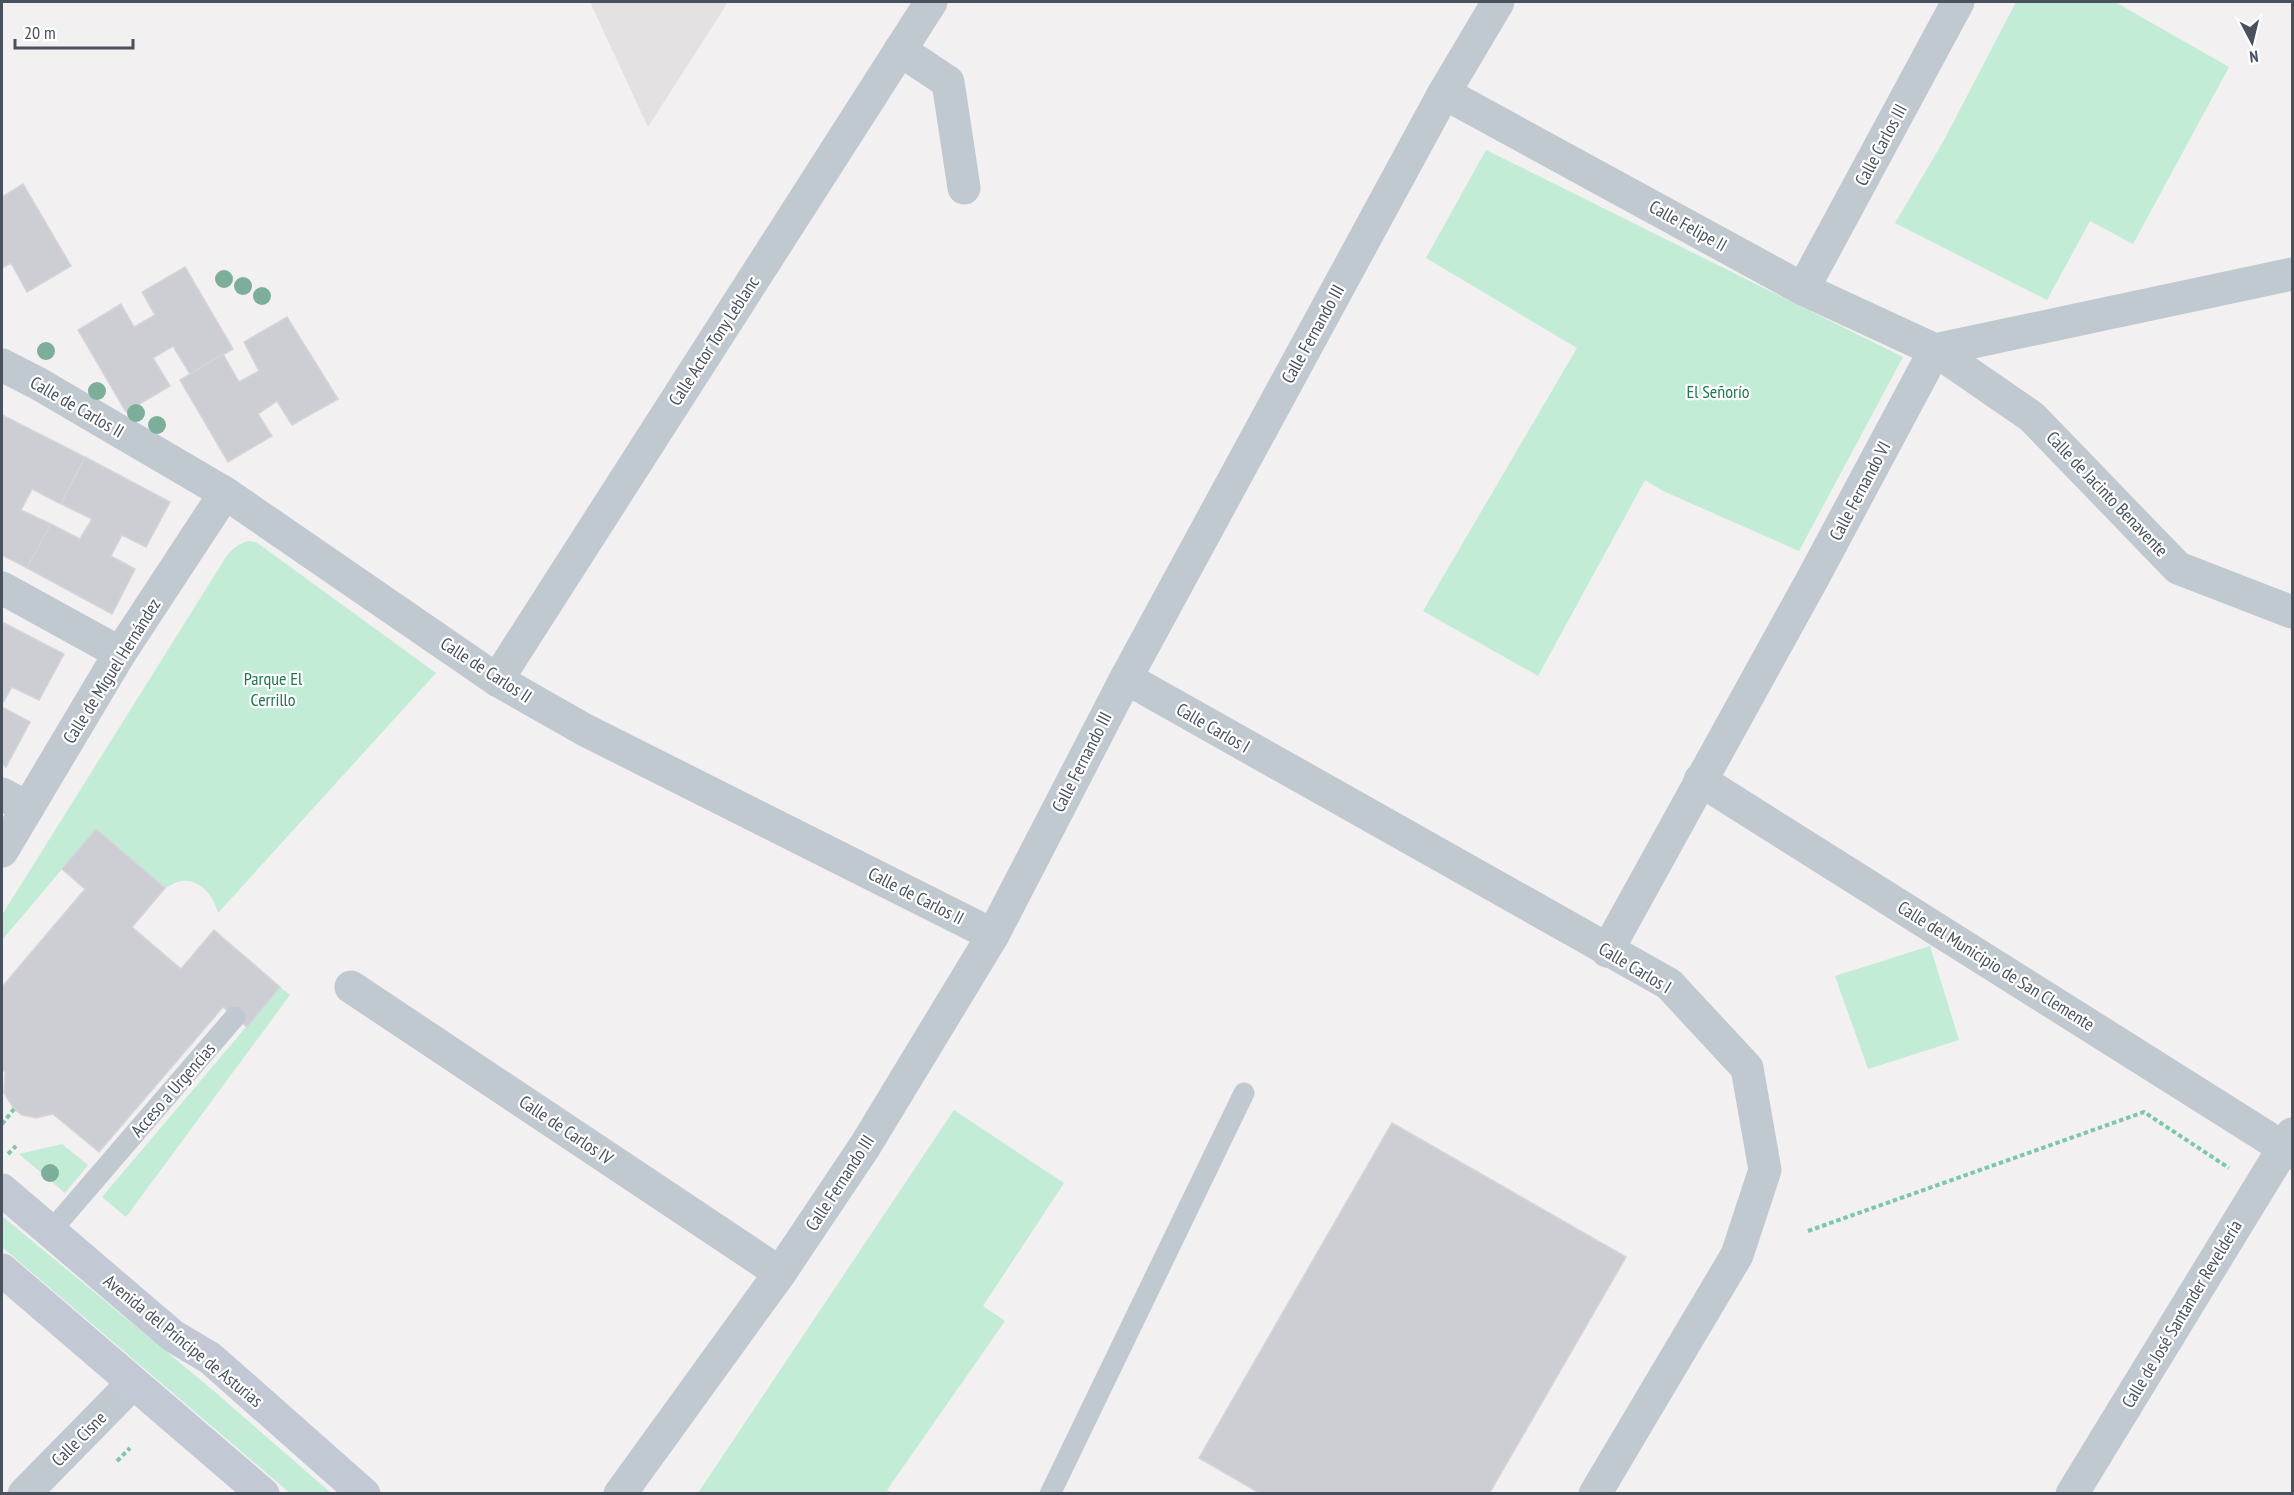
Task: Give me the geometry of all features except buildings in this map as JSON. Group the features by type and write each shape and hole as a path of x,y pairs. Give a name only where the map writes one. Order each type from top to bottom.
{"street":[{"name":"Calle Actor Tony Leblanc","path":"497,680 931,2"},
{"name":"Calle Fernando III","path":"620,1494 780,1273 865,1146 993,934 1126,678 1444,93 1498,2"},
{"name":"Calle Carlos III","path":"1803,289 1959,2"},
{"path":"900,50 948,82 964,188"},
{"name":"Calle Felipe II","path":"1444,93 1803,289 1935,350"},
{"path":"1935,350 2292,274"},
{"name":"Calle de Jacinto Benavente","path":"1935,350 2032,417 2178,568 2292,612"},
{"name":"Calle Fernando VI","path":"1607,951 1808,588 1935,350"},
{"name":"Calle de Carlos II","path":"2,365 39,384 225,493 497,680 585,730 993,934"},
{"name":"Calle de Miguel Hernández","path":"2,851 15,801 120,653 225,493"},
{"path":"2,588 120,653"},
{"name":"Calle Carlos I","path":"1126,678 1669,984 1747,1068 1765,1170 1737,1255 1595,1494"},
{"name":"Calle del Municipio de San Clemente","path":"1700,780 2290,1145"},
{"name":"Calle de Carlos IV","path":"351,987 780,1273"},
{"name":"Calle de José Santander Reveldería","path":"2072,1494 2260,1188 2290,1145"},
{"name":"Avenida del Príncipe de Asturias","path":"2,1190 173,1336 210,1358 364,1494"},
{"path":"2,1270 132,1384 263,1494"},
{"name":"Calle Cisne","path":"24,1494 132,1384"}],"lane":[{"name":"Acceso a Urgencias","path":"50,1232 235,1017"},
{"path":"1050,1494 1244,1094"}],"path":[{"path":"2,1124 14,1109"},
{"path":"1808,1231 2144,1112 2260,1188"},
{"path":"8,1155 16,1146"},
{"path":"117,1461 130,1448"}],"shaded area":[{"path":"590,2 728,2 648,127"}],"green space":[{"path":"2016,2 2115,2 2229,67 2133,244 2090,221 2047,300 1895,223 1943,142"},
{"name":"El Señorío","path":"1486,150 1903,357 1799,551 1663,491 1645,480 1538,676 1423,611 1577,348 1426,258"},
{"name":"Parque El Cerrillo","path":"248,541 256,542 436,673 218,913 210,895 201,886 182,881 165,888 96,829 2,940 2,915 226,557 235,547"},
{"path":"1930,946 1959,1040 1868,1069 1835,976"},
{"path":"280,987 290,995 126,1217 102,1197"},
{"path":"954,1110 1064,1183 983,1306 1005,1321 887,1490 893,1493 698,1493"},
{"path":"62,1144 88,1165 65,1193 19,1154"},
{"path":"2,1216 208,1386 331,1493 290,1493 2,1247"}]}
